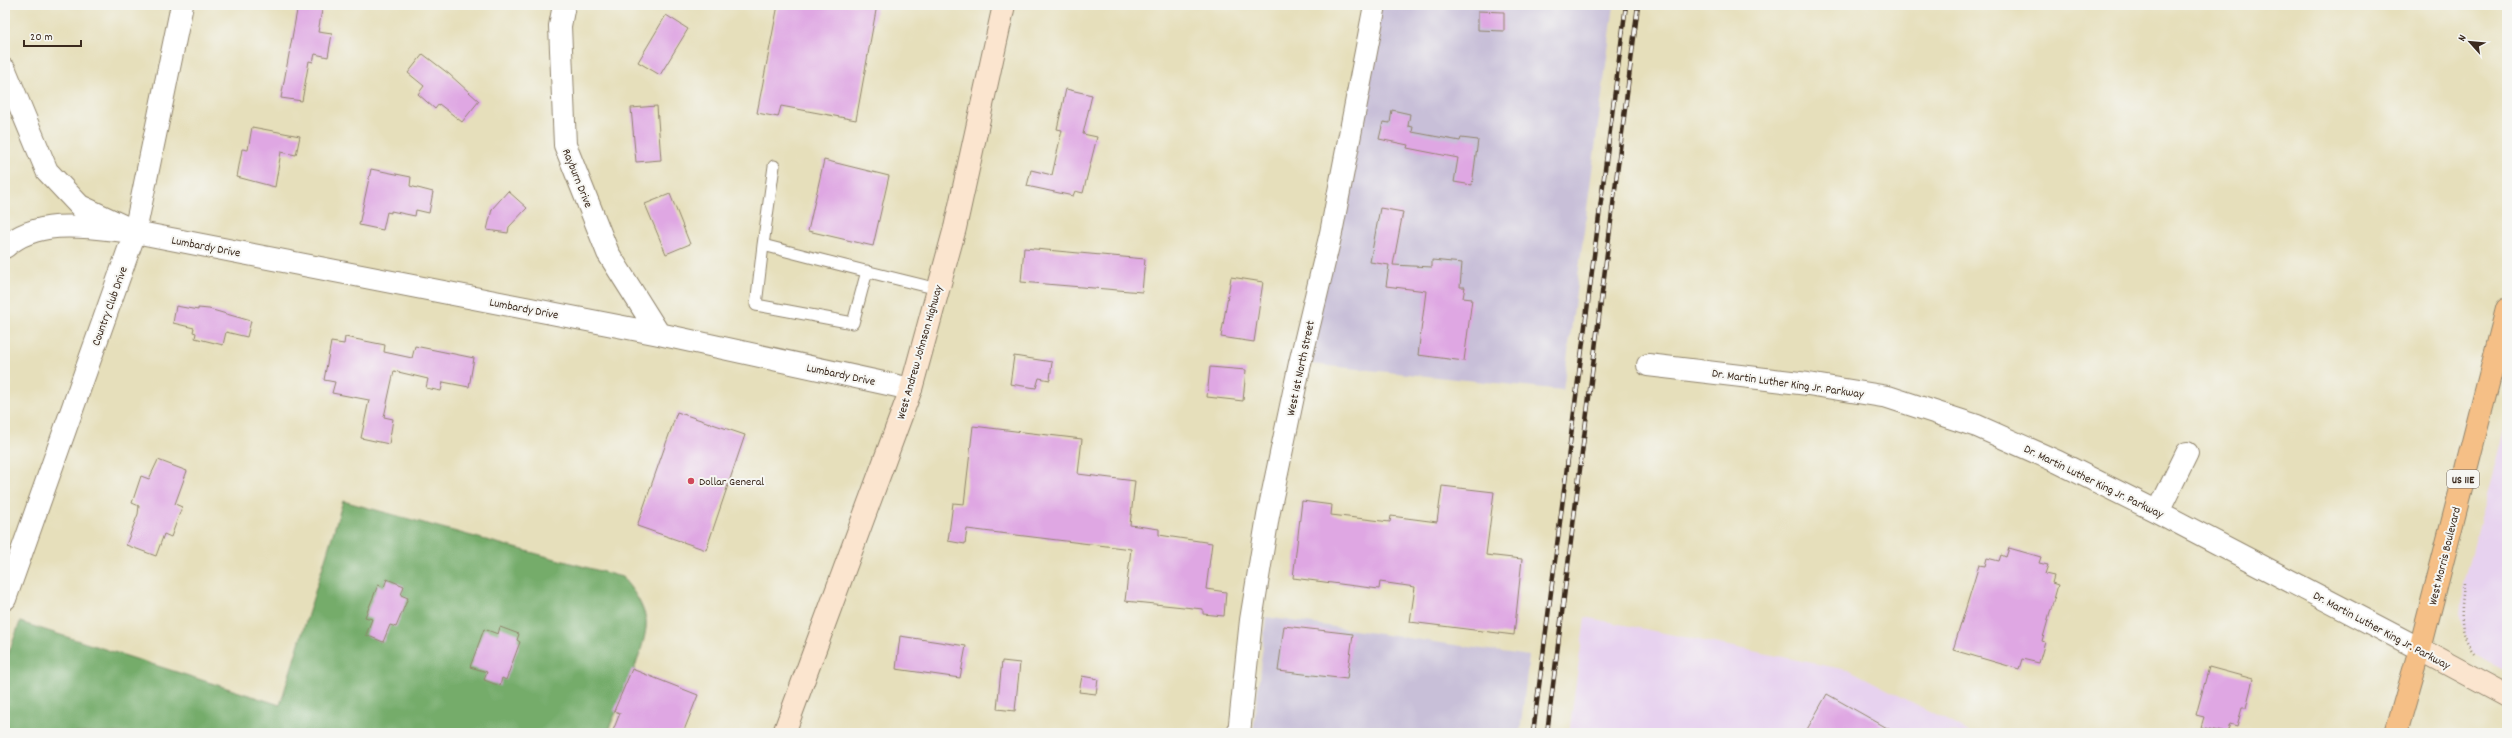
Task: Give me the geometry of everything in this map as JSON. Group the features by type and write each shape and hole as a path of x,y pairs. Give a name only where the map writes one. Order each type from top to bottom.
{"main road":[{"name":"West Andrew Johnson Highway","path":"784,733 911,390 955,228 1004,5"},
{"name":"West Morris Boulevard","path":"2396,733 2420,649 2507,309"},
{"name":"Dr. Martin Luther King Jr. Parkway","path":"2420,649 2507,696"}],"street":[{"name":"Country Club Drive","path":"5,599 135,232 182,5"},
{"name":"Rayburn Drive","path":"564,5 560,26 565,145 608,253 659,334"},
{"name":"West 1st North Street","path":"1239,733 1251,620 1268,516 1300,363 1331,233 1375,5"},
{"path":"5,70 48,171 80,206 135,232"},
{"path":"5,247 13,240 55,225 135,232"},
{"name":"Lumbardy Drive","path":"135,232 659,334 911,390"},
{"name":"Dr. Martin Luther King Jr. Parkway","path":"1648,365 1808,384 1888,397 1977,426 2058,462 2158,512 2420,649"},
{"path":"2158,512 2187,453"}],"lane":[{"path":"774,166 756,305 853,324 866,271"},
{"path":"763,245 938,289"}],"path":[{"path":"2464,583 2461,616 2463,633 2467,645 2480,658"}],"shaded area":[{"path":"1375,5 1614,5 1563,390 1300,363"},
{"path":"2507,418 2507,672 2474,654 2467,645 2461,616 2464,583"},
{"path":"1266,617 1529,656 1520,733 1253,733"},
{"path":"1585,617 1852,671 1971,733 1569,733"}],"green space":[{"path":"343,501 622,577 640,602 646,619 646,629 632,676 607,733 5,733 5,663 20,622 280,705"}],"building":[{"path":"298,5 323,5 318,32 332,34 328,57 315,54 313,62 309,61 302,101 281,98"},
{"path":"778,5 877,5 856,120 781,106 778,117 757,113"},
{"path":"1478,11 1504,12 1504,31 1478,30"},
{"path":"666,15 688,29 660,75 638,62"},
{"path":"423,54 449,74 479,101 462,122 439,104 435,109 418,94 424,86 408,73"},
{"path":"1066,89 1092,95 1083,134 1097,137 1083,193 1075,191 1073,196 1027,186 1031,170 1052,175 1062,130 1057,129"},
{"path":"657,106 661,160 636,162 631,108"},
{"path":"1392,110 1410,114 1408,126 1413,127 1412,132 1460,141 1461,138 1478,140 1472,185 1454,182 1458,158 1407,148 1408,145 1379,139 1383,122 1390,123"},
{"path":"252,127 300,136 296,155 281,152 275,187 237,177 242,149 248,150"},
{"path":"824,160 889,176 873,246 808,231"},
{"path":"371,169 411,177 410,186 433,192 429,213 416,210 415,216 391,211 391,213 387,212 383,230 359,225"},
{"path":"508,191 527,208 509,227 508,233 487,230 492,209"},
{"path":"670,194 690,244 666,254 645,204"},
{"path":"1380,208 1403,212 1393,265 1432,267 1432,260 1462,263 1460,287 1465,287 1463,298 1472,299 1464,361 1418,355 1426,291 1386,286 1389,265 1370,262"},
{"path":"1024,248 1145,259 1142,292 1021,282"},
{"path":"1231,277 1263,282 1254,342 1221,337"},
{"path":"176,306 198,310 198,308 209,309 251,321 247,337 226,332 223,345 195,338 196,333 193,332 194,328 173,323"},
{"path":"345,337 385,345 384,352 412,358 415,346 474,358 469,387 443,382 441,391 426,388 428,379 394,371 384,417 393,419 389,444 361,438 369,400 332,393 335,382 324,380 331,342 344,344"},
{"path":"1014,356 1052,362 1050,380 1039,378 1036,388 1010,384"},
{"path":"1210,367 1246,370 1243,401 1207,397"},
{"name":"Dollar General","path":"677,412 745,435 706,550 637,526"},
{"path":"973,426 1082,439 1078,474 1135,481 1130,525 1159,529 1159,535 1212,543 1206,589 1226,592 1224,616 1203,614 1203,609 1125,601 1131,549 967,529 965,544 948,541 953,503 964,504"},
{"path":"158,460 187,471 175,504 182,507 171,537 164,534 156,556 126,545 138,514 139,506 132,503 141,476 149,479"},
{"path":"1442,486 1494,492 1486,555 1522,559 1514,635 1410,622 1415,587 1380,582 1379,589 1293,578 1302,501 1332,505 1331,515 1390,522 1391,516 1437,522"},
{"path":"2009,548 2041,557 2039,563 2048,565 2045,574 2054,576 2052,583 2058,585 2042,641 2045,642 2039,663 2022,659 2019,669 1953,650 1979,565 1985,566 1987,558 1999,561 2001,555 2006,557"},
{"path":"387,579 404,586 401,595 408,598 396,627 390,625 383,642 366,635 372,619 365,617 378,585 384,587"},
{"path":"1284,626 1353,634 1347,679 1278,671"},
{"path":"500,627 519,634 517,640 520,642 506,680 502,678 500,686 484,680 487,672 470,667 484,629 498,634"},
{"path":"900,636 966,646 960,678 896,669"},
{"path":"1002,661 1020,663 1015,711 997,709"},
{"path":"2209,667 2253,679 2246,708 2242,708 2237,726 2230,724 2227,733 2201,727 2204,717 2196,715"},
{"path":"632,669 698,695 683,733 612,733 620,713 614,711"},
{"path":"1082,676 1098,679 1096,694 1079,692"},
{"path":"1827,694 1896,733 1805,733"}],"railway":[{"path":"1533,733 1626,5"},
{"path":"1547,733 1638,5"}],"place":[{"name":"Dollar General","path":"691,481"}]}
